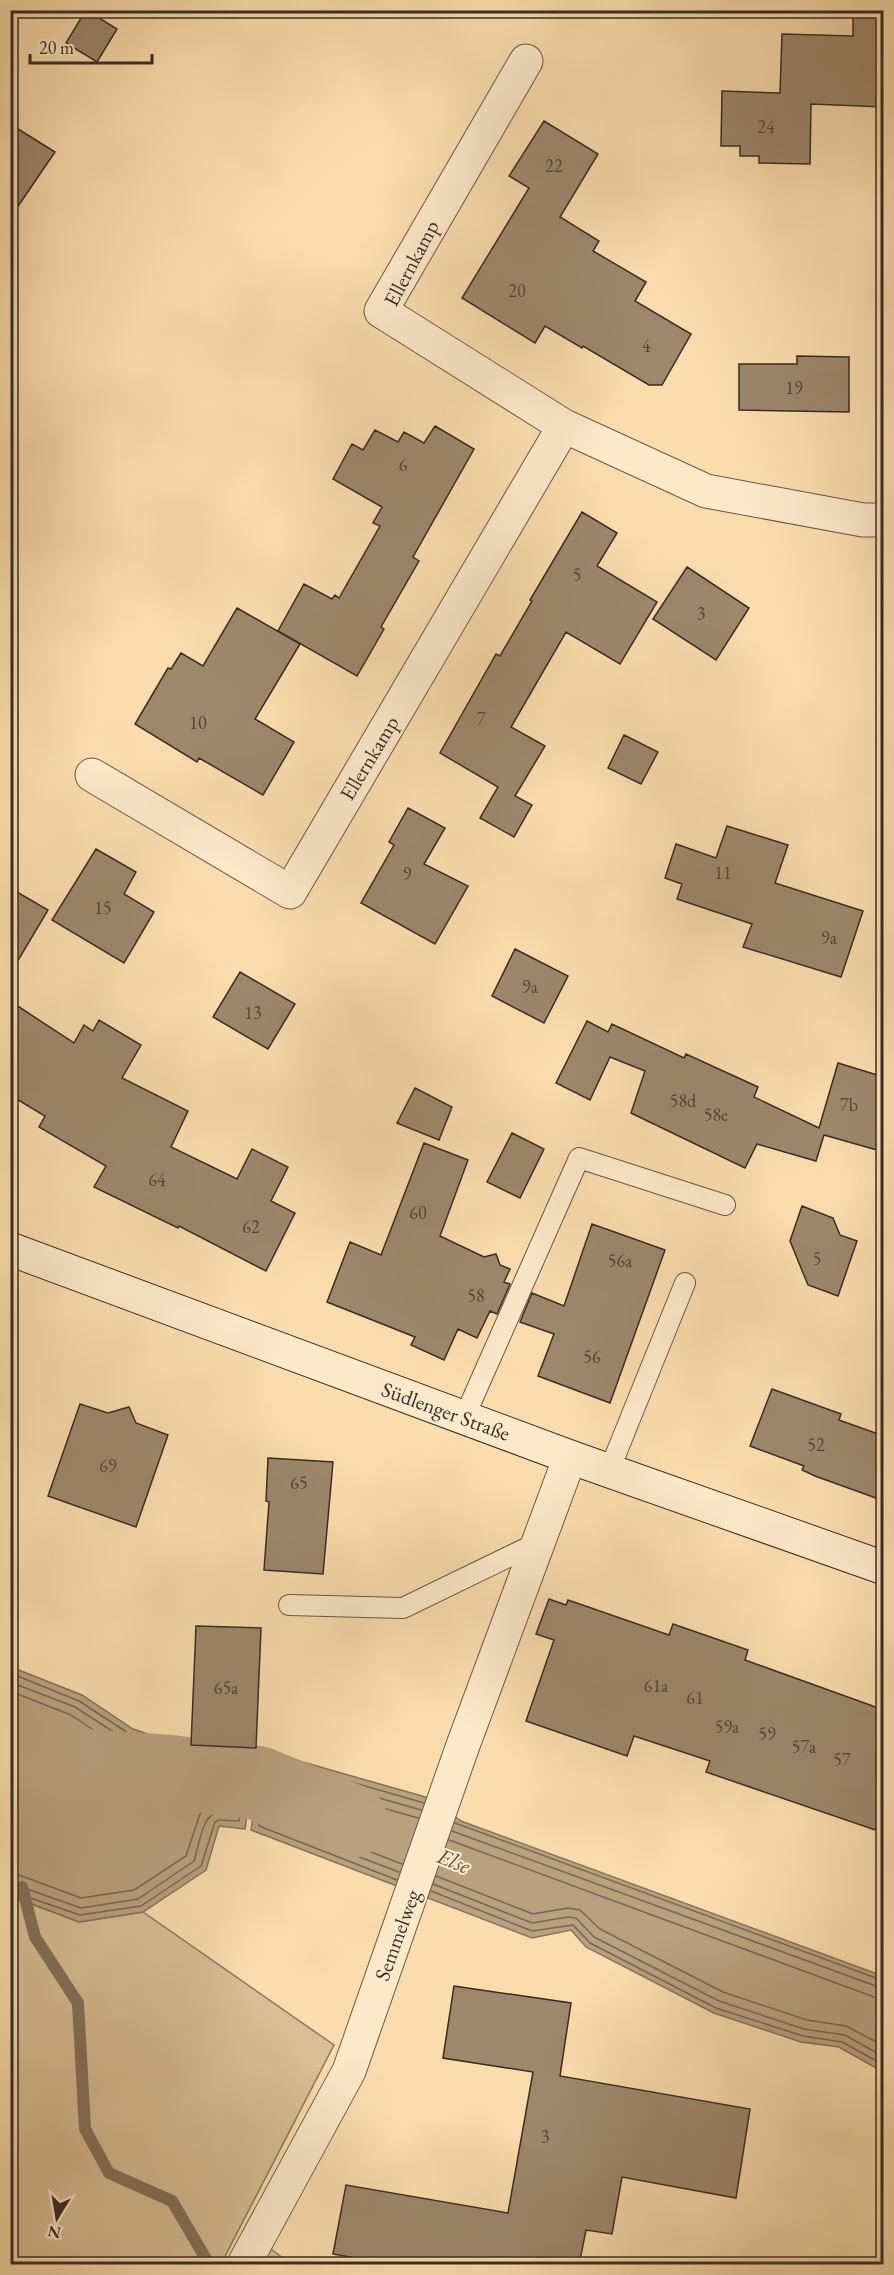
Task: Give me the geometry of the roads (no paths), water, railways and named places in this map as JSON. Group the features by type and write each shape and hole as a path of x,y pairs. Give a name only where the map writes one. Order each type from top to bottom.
{"street":[{"name":"Ellernkamp","path":"526,61 381,310 564,426 706,491 863,520 884,520"},
{"name":"Ellernkamp","path":"92,774 290,892 564,426"},
{"name":"Südlenger Straße","path":"10,1250 570,1457 884,1568"},
{"name":"Semmelweg","path":"244,2265 349,2072 460,1756 570,1457"}],"lane":[{"path":"464,1418 579,1158 725,1205"},
{"path":"609,1471 685,1283"},
{"path":"289,1605 403,1608 539,1542"}],"water":[{"path":"11,1667 82,1695 133,1729 186,1747 256,1750 245,1829 219,1826 206,1870 143,1912 79,1922 11,1896"},
{"path":"264,1751 429,1798 461,1821 883,1976 883,2072 839,2047 801,2042 714,2013 586,1947 571,1930 532,1938 251,1830"}],"waterway":[{"name":"Else","path":"10,1753 29,1762 170,1772 258,1783 351,1821"},
{"path":"22,1887 35,1937 78,2003 85,2129 109,2173 172,2201 209,2264"}]}
